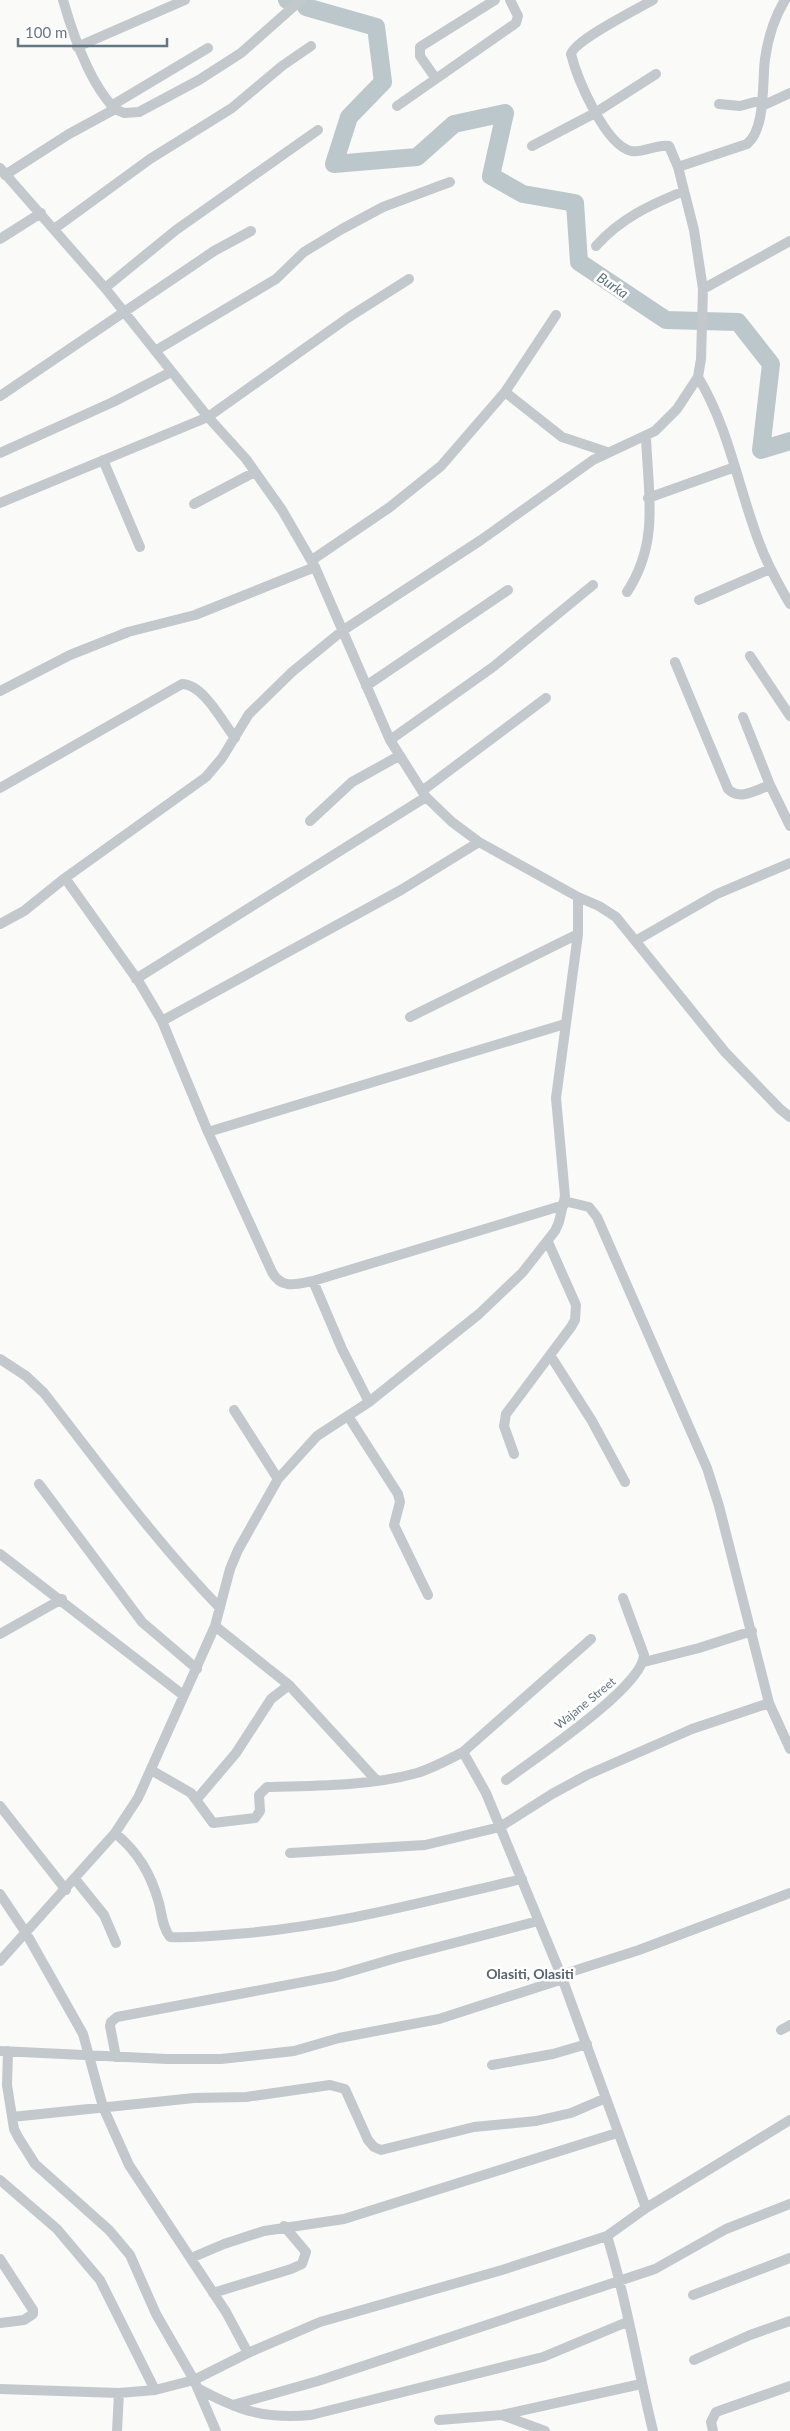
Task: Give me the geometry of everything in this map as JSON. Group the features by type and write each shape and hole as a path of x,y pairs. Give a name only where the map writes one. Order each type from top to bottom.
{"street":[{"path":"63,0 77,47 113,107 124,113 139,112 199,80 241,53 301,0"},
{"path":"77,47 185,0"},
{"path":"436,79 420,56 420,47 495,0"},
{"path":"398,106 516,23 518,16 510,0"},
{"path":"0,931 4,922 24,911 65,878 195,787 214,768 249,714 292,672 342,631 481,540 607,452 646,436 663,424 677,410 698,377 703,289 694,230 678,167 669,146 662,145 633,151 624,149 618,144 595,113 573,63 573,50 594,34 653,0"},
{"path":"678,167 747,144 754,138 762,103 765,57 770,34 776,14 785,0"},
{"path":"54,229 150,159 232,108 282,66 311,46"},
{"path":"208,48 69,134 2,172 41,213 105,288 171,372 255,472 282,510 313,564 390,740 424,794 452,822 479,842 578,898 600,906 616,917 637,940 644,952 725,1052 790,1117"},
{"path":"532,146 595,113 656,74"},
{"path":"719,104 740,106 762,103 790,93"},
{"path":"105,288 176,230 318,130"},
{"path":"155,351 276,280 304,252 342,228 383,207 450,182"},
{"path":"596,246 623,220 645,207 684,190"},
{"path":"0,239 41,213"},
{"path":"0,396 214,251 251,231"},
{"path":"703,289 790,241"},
{"path":"0,503 208,417 363,307 409,279"},
{"path":"0,691 70,655 128,632 194,616 313,564 441,466 505,392 556,315"},
{"path":"0,453 104,406 171,372"},
{"path":"698,377 707,392 719,421 759,542 770,569 790,604"},
{"path":"505,392 562,437 607,452"},
{"path":"626,592 638,575 646,554 650,526 646,436"},
{"path":"103,460 140,547"},
{"path":"648,498 735,467"},
{"path":"194,504 255,472"},
{"path":"699,600 770,569"},
{"path":"390,740 485,673 593,585"},
{"path":"366,686 508,590"},
{"path":"750,656 790,716"},
{"path":"675,662 728,789 736,795 742,795 770,785"},
{"path":"0,788 182,684 189,684 199,690 234,738"},
{"path":"136,979 424,794 546,698"},
{"path":"743,717 770,785 790,826"},
{"path":"310,821 352,782 399,756"},
{"path":"162,1021 401,890 479,842"},
{"path":"637,940 717,894 790,863"},
{"path":"65,878 136,979 162,1021 208,1132 275,1278 284,1284 290,1285 313,1281 564,1203 589,1207 597,1218 699,1449 719,1506 769,1703 790,1749"},
{"path":"0,1961 115,1834 138,1798 215,1626 238,1550 278,1479 317,1436 369,1402 479,1314 522,1273 548,1242 560,1222 564,1203 556,1098 578,934 578,898"},
{"path":"410,1017 578,934"},
{"path":"208,1132 565,1024"},
{"path":"514,1454 505,1431 504,1420 571,1328 576,1312 573,1298 548,1242"},
{"path":"313,1281 342,1349 369,1402"},
{"path":"550,1355 592,1421 625,1482"},
{"path":"0,1359 30,1379 44,1393 148,1528 182,1569 220,1608"},
{"path":"234,1410 278,1479"},
{"path":"348,1416 398,1494 400,1502 394,1525 428,1595"},
{"path":"39,1484 142,1622 196,1669"},
{"path":"0,1554 62,1599 184,1694"},
{"path":"622,1598 642,1648 644,1662 699,1648 752,1631"},
{"path":"0,1634 62,1599"},
{"path":"215,1626 288,1685 376,1780"},
{"path":"151,1770 180,1785 197,1799 213,1823 257,1816 260,1811 259,1794 267,1787 318,1786 376,1780 416,1773 441,1764 463,1752 591,1639"},
{"name":"Wajane Street","path":"506,1780 605,1706 625,1688 644,1662"},
{"path":"197,1799 236,1753 267,1704 288,1685"},
{"path":"290,1852 424,1845 500,1827 552,1794 587,1775 692,1729 769,1703"},
{"path":"463,1752 486,1793 562,1977 617,2133 646,2208"},
{"path":"0,1806 66,1890"},
{"path":"115,1834 132,1848 144,1865 155,1891 164,1927 170,1936 189,1938 267,1932 340,1921 522,1879"},
{"path":"75,1879 104,1915 116,1943"},
{"path":"0,1894 26,1933 83,2034 103,2107 129,2165 213,2292 248,2353"},
{"path":"216,2431 196,2384 156,2314 130,2255 108,2230 35,2164 18,2137 12,2117 4,2051 116,2057 221,2059 294,2051 339,2038 439,2019 639,1950 790,1894"},
{"path":"116,2057 110,2026 111,2022 117,2018 326,1978 538,1921"},
{"path":"492,2065 553,2054 586,2044"},
{"path":"12,2117 194,2098 246,2097 330,2085 346,2090 368,2140 374,2147 381,2150 466,2128 536,2121 571,2113 606,2098"},
{"path":"0,2389 119,2393 196,2384 248,2353 345,2314 502,2270 607,2236 646,2208 790,2120"},
{"path":"190,2258 233,2241 284,2226 344,2219 617,2133"},
{"path":"0,2180 58,2229 100,2280 127,2330 155,2390"},
{"path":"233,2405 318,2381 621,2281 662,2266 726,2229 790,2204"},
{"path":"213,2292 292,2269 302,2264 306,2252 284,2226"},
{"path":"607,2236 621,2281 641,2384 653,2431"},
{"path":"693,2295 790,2258"},
{"path":"0,2259 33,2310 33,2314 24,2320 0,2323"},
{"path":"694,2360 750,2335 790,2321"},
{"path":"196,2384 233,2405 265,2416 289,2417 330,2412 543,2357 628,2322"},
{"path":"439,2420 502,2415 641,2384"},
{"path":"713,2431 711,2422 716,2412 790,2386"},
{"path":"117,2431 119,2393"},
{"path":"502,2415 545,2431"}],"waterway":[{"name":"Burka","path":"306,7 376,27 383,82 349,117 334,164 417,157 454,124 505,113 491,176 523,194 575,203 579,262 666,320 738,322 771,364 761,450 790,441"}],"district":[{"name":"Olasiti, Olasiti","path":"530,1973"}]}
